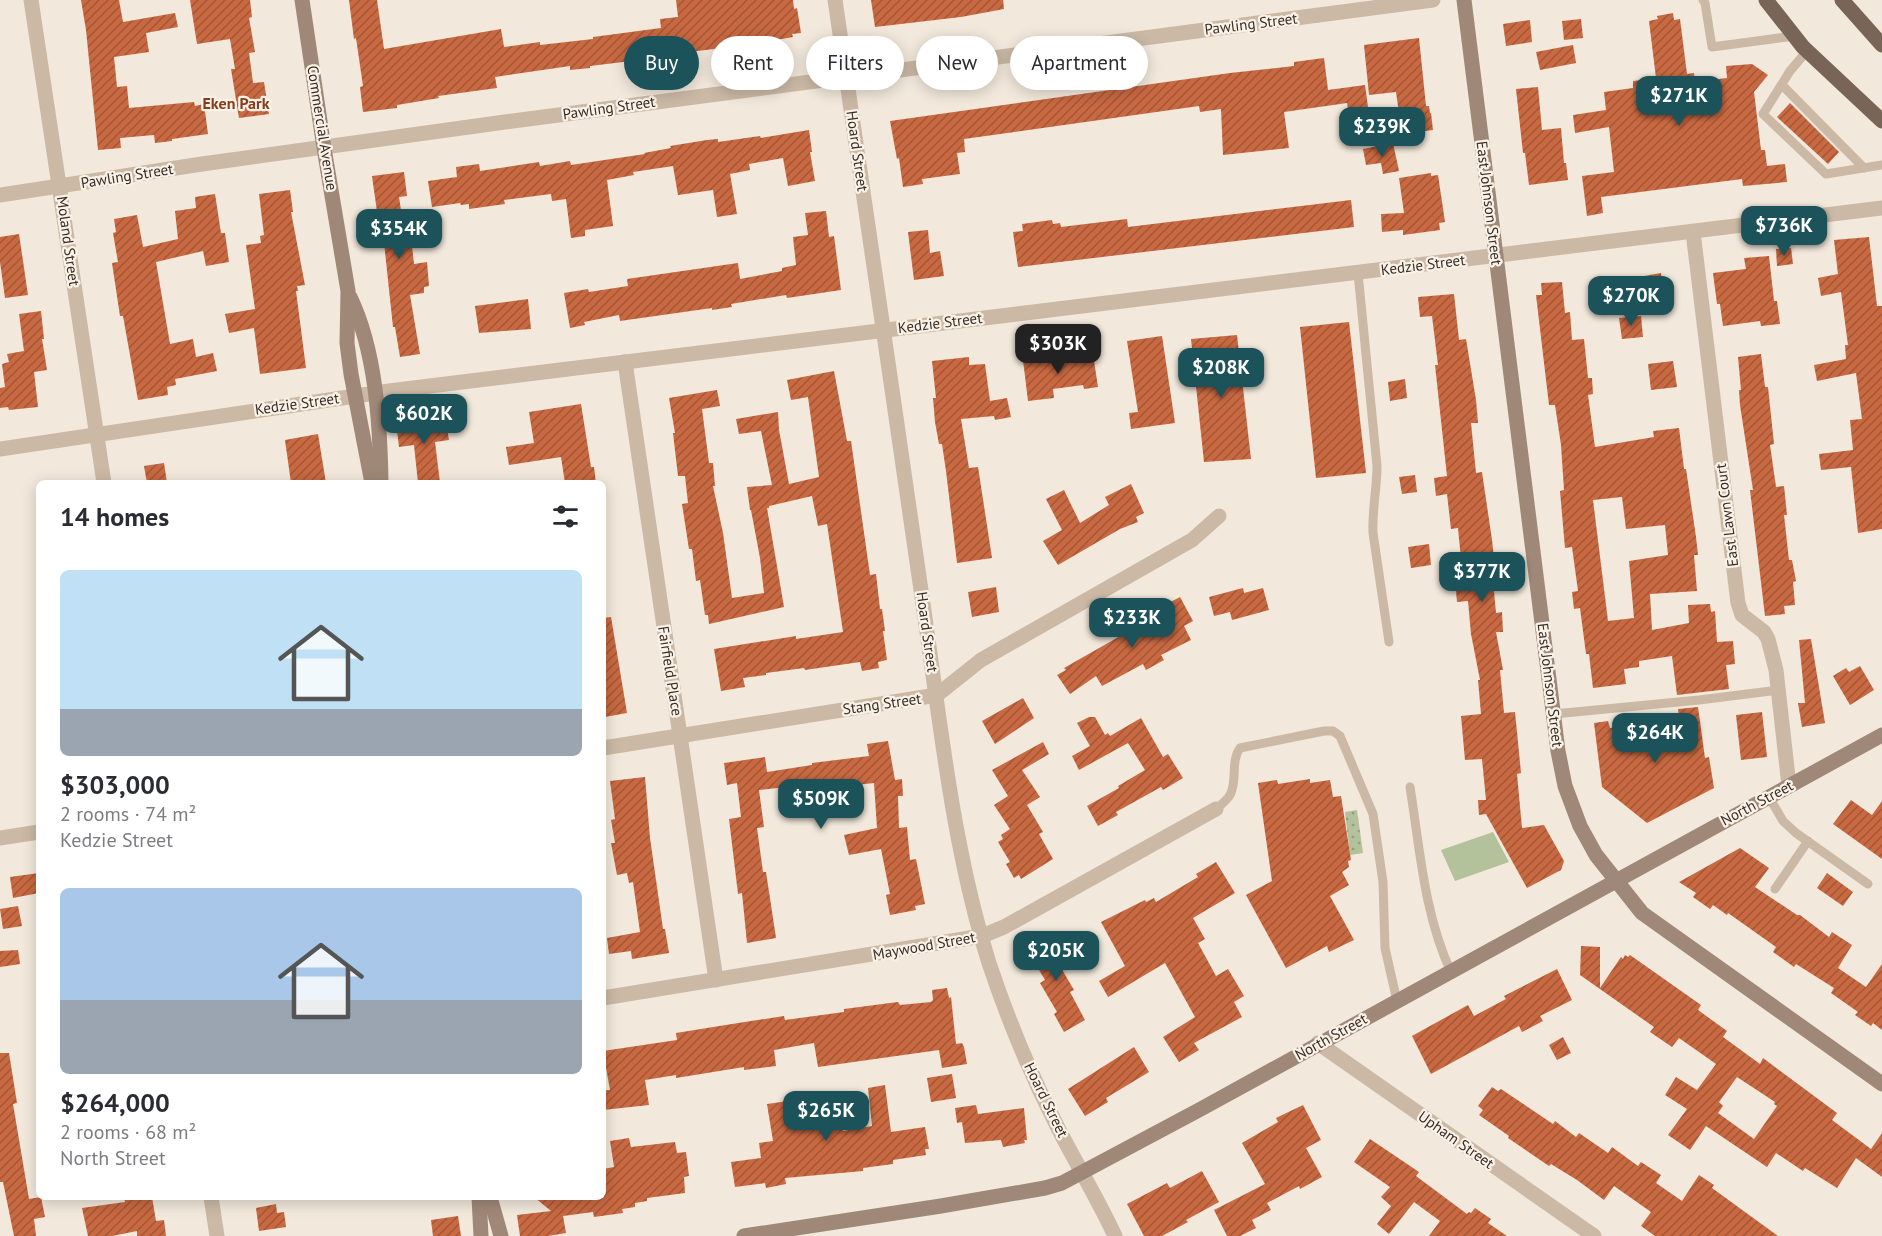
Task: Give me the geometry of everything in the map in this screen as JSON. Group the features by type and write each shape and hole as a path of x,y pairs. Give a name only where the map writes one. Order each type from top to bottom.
{"main road":[{"path":"1766,0 1807,51 1882,121"},
{"path":"1842,0 1882,45"}],"street":[{"name":"Moland Street","path":"31,0 104,480"},
{"name":"Commercial Avenue","path":"302,0 348,291 347,343 371,480"},
{"name":"Hoard Street","path":"836,0 841,36"},
{"name":"Pawling Street","path":"904,70 1433,0"},
{"name":"East Johnson Street","path":"1464,0 1564,786 1580,826 1596,855 1642,913 1882,1084"},
{"name":"Pawling Street","path":"0,195 202,164 806,83"},
{"name":"Hoard Street","path":"849,90 959,841 982,936 1009,1019 1030,1070 1115,1236"},
{"name":"Kedzie Street","path":"0,449 375,393 1882,208"},
{"name":"East Lawn Court","path":"1693,232 1738,603 1742,615 1764,632 1768,639 1779,690 1789,786"},
{"name":"Commercial Avenue","path":"348,291 357,311 364,337 375,393 379,424 381,480"},
{"name":"Fairfield Place","path":"625,362 716,980"},
{"name":"Stang Street","path":"606,748 937,695 981,660 1192,540 1219,516"},
{"name":"North Street","path":"744,1236 1045,1188 1062,1183 1882,735"},
{"name":"Maywood Street","path":"606,998 982,936 1004,927 1216,809"},
{"path":"0,838 36,832"},
{"name":"Upham Street","path":"1318,1043 1593,1236"},
{"path":"211,1200 217,1236"},
{"path":"479,1200 481,1236"},
{"path":"491,1200 501,1236"}],"lane":[{"path":"1703,0 1712,47 1794,36"},
{"path":"1807,51 1763,114 1826,174 1882,165"},
{"path":"1782,85 1864,168"},
{"path":"1358,273 1377,466 1373,532 1389,642"},
{"path":"1554,714 1779,690"},
{"path":"1216,809 1229,797 1233,787 1236,754 1240,748 1324,731 1333,731 1340,736 1373,814 1383,882 1385,948 1397,1001"},
{"path":"1410,787 1430,912 1440,948 1451,972"},
{"path":"1768,797 1783,821 1868,884"},
{"path":"1775,889 1808,841"}],"green space":[{"path":"1357,810 1363,853 1350,855 1345,812"},
{"path":"1493,832 1509,862 1455,881 1441,850"}],"building":[{"path":"81,0 119,0 123,22 175,13 178,27 146,33 149,52 114,57 117,87 127,86 129,108 194,102 195,106 204,104 208,134 155,143 154,135 120,138 121,148 98,150"},
{"path":"190,0 250,0 252,17 249,18 255,52 249,53 253,83 264,82 269,114 239,118 231,69 235,69 230,39 197,44"},
{"path":"349,0 377,0 384,49 501,29 504,47 593,39 593,37 661,28 660,19 678,17 676,0 793,0 794,9 797,8 801,33 792,34 793,36 711,36 711,49 699,51 699,36 624,36 624,62 570,70 570,66 495,77 497,88 438,96 439,98 397,105 397,108 363,112 360,87 363,86 356,38 354,39"},
{"path":"871,0 1003,0 1004,9 961,17 875,27"},
{"path":"1673,13 1674,20 1680,19 1687,74 1694,73 1695,82 1727,78 1726,66 1752,64 1768,75 1754,92 1761,150 1765,150 1767,166 1785,164 1787,182 1743,186 1742,179 1601,197 1603,213 1587,216 1582,176 1614,172 1609,127 1575,133 1573,115 1606,110 1604,92 1633,88 1633,81 1656,78 1649,21 1658,19 1657,16"},
{"path":"1581,19 1583,38 1564,40 1562,21"},
{"path":"1530,20 1532,42 1506,46 1503,24"},
{"path":"1419,38 1426,106 1429,106 1433,130 1402,134 1396,92 1369,95 1364,45"},
{"path":"1573,45 1576,63 1540,70 1536,52"},
{"path":"1324,58 1328,90 1365,85 1368,107 1364,108 1369,142 1353,145 1347,103 1284,112 1289,148 1223,155 1221,109 1200,112 1199,106 964,139 965,152 957,153 960,174 922,179 923,184 903,187 890,121 1110,90 1148,90 1148,85 1294,66 1294,62"},
{"path":"1538,87 1542,130 1561,128 1568,180 1529,185 1516,89"},
{"path":"1790,103 1839,152 1828,164 1777,117"},
{"path":"809,130 815,181 788,186 783,158 749,164 750,170 730,174 737,214 717,217 713,190 678,195 673,166 633,172 634,175 607,180 613,226 585,230 585,236 571,238 566,199 552,201 551,194 504,200 505,204 469,209 469,204 461,205 460,203 432,207 428,181 457,177 456,167 479,164 480,171 539,162 540,166 570,161 571,165 645,154 671,148 670,146 707,140 718,139 718,142 760,136 761,138"},
{"path":"1393,143 1399,171 1383,174 1381,163 1366,165 1363,149"},
{"path":"404,172 407,196 399,197 405,237 411,237 414,264 427,262 429,286 424,287 424,293 410,295 420,354 400,357 395,327 393,327 383,233 380,233 372,176"},
{"path":"1431,173 1431,176 1438,175 1445,222 1439,223 1440,230 1403,235 1403,230 1382,232 1381,214 1404,213 1399,178"},
{"path":"290,190 293,212 291,212 305,285 297,286 298,291 296,291 306,368 260,374 254,328 229,333 225,314 255,309 246,245 261,243 260,236 264,235 259,194"},
{"path":"215,194 221,233 225,233 229,262 206,266 203,251 156,262 170,344 193,339 196,357 213,353 217,371 175,379 176,385 167,387 168,395 138,400 123,316 120,316 112,263 118,262 113,233 116,232 114,219 137,215 143,247 178,239 175,211 196,208 195,197"},
{"path":"1351,200 1354,227 1018,267 1013,232 1023,231 1022,224 1052,220 1053,224 1060,223 1061,227 1127,219 1128,227"},
{"path":"826,211 829,237 834,236 841,290 787,298 786,295 731,304 732,307 620,321 619,315 584,322 585,325 570,328 564,293 628,286 627,279 738,263 740,279 782,271 782,268 796,265 793,237 808,235 805,213"},
{"path":"928,230 930,253 940,251 944,276 914,280 908,232"},
{"path":"19,234 28,295 5,298 0,262 0,237"},
{"path":"1869,237 1877,306 1882,306 1882,529 1858,533 1851,467 1821,470 1819,454 1853,450 1850,420 1862,419 1856,373 1817,381 1814,365 1846,359 1845,345 1848,345 1841,292 1821,296 1818,278 1838,274 1834,240"},
{"path":"1791,248 1793,264 1777,266 1776,249"},
{"path":"1769,256 1774,301 1777,301 1780,324 1761,326 1760,321 1723,326 1720,304 1717,304 1713,273 1746,269 1744,258"},
{"path":"1661,273 1665,303 1652,305 1652,311 1636,313 1633,278"},
{"path":"1562,282 1565,313 1570,312 1572,340 1584,339 1588,378 1592,378 1593,394 1588,395 1595,447 1654,437 1653,431 1679,428 1698,555 1694,555 1697,591 1650,594 1652,630 1689,623 1688,605 1710,604 1711,612 1715,611 1717,642 1733,641 1735,664 1726,665 1729,689 1677,695 1672,656 1639,661 1639,667 1624,669 1626,684 1593,688 1580,608 1574,609 1572,592 1578,591 1572,547 1565,548 1560,491 1564,490 1561,445 1555,405 1549,405 1536,295 1542,295 1541,283","holes":["1622,497 1626,529 1665,525 1668,555 1629,561 1634,618 1608,621 1593,500"]},
{"path":"1454,294 1459,340 1466,339 1476,400 1478,423 1471,423 1476,473 1482,472 1492,540 1494,558 1491,558 1496,613 1502,612 1503,632 1496,632 1503,670 1500,670 1504,713 1515,712 1521,773 1517,774 1522,828 1544,825 1564,861 1561,870 1527,888 1486,814 1479,815 1478,800 1486,800 1482,759 1465,760 1461,716 1481,714 1478,680 1480,680 1471,634 1468,601 1457,602 1455,581 1463,580 1458,528 1451,529 1447,494 1436,496 1434,478 1447,476 1435,365 1438,365 1432,316 1420,317 1418,297"},
{"path":"528,299 531,329 479,333 475,306"},
{"path":"41,311 44,339 42,339 47,370 34,372 38,407 9,410 8,407 0,408 0,388 5,387 2,364 9,362 7,354 24,351 19,314"},
{"path":"1641,316 1643,337 1622,339 1619,318"},
{"path":"1349,322 1366,473 1316,478 1300,327"},
{"path":"1237,335 1251,459 1204,462 1191,339"},
{"path":"1162,336 1175,423 1131,429 1129,413 1138,412 1127,341"},
{"path":"1093,354 1098,387 1084,389 1083,385 1053,389 1054,398 1028,401 1023,360 1049,357 1050,361"},
{"path":"1761,354 1765,387 1768,387 1774,444 1770,445 1776,487 1784,486 1787,515 1784,515 1789,560 1792,560 1796,581 1793,582 1795,605 1784,606 1785,614 1765,616 1750,490 1753,490 1740,405 1738,357"},
{"path":"969,357 969,365 985,364 990,401 1007,398 1011,417 995,420 994,416 961,419 969,468 978,467 992,558 957,563 942,444 939,444 935,422 933,398 936,398 932,361"},
{"path":"1673,361 1677,387 1651,390 1648,364"},
{"path":"834,371 847,441 851,441 870,575 876,574 887,660 878,662 879,668 862,671 860,662 766,673 766,675 743,678 745,687 721,691 714,649 796,636 796,639 843,632 827,524 818,526 812,496 769,506 767,508 784,607 709,624 708,615 705,615 700,580 696,581 692,549 689,549 682,504 688,503 685,476 678,476 673,433 675,433 669,398 717,390 720,406 702,409 709,463 713,463 715,486 713,486 723,533 732,598 764,593 747,487 772,485 761,431 739,434 736,419 778,412 789,484 819,477 808,397 791,400 787,380"},
{"path":"1405,379 1407,398 1390,401 1388,382"},
{"path":"581,404 591,467 594,467 596,480 565,480 561,457 509,465 506,447 534,443 529,412"},
{"path":"445,416 449,440 435,442 440,480 418,480 414,445 399,447 396,423"},
{"path":"318,434 326,480 291,480 285,440"},
{"path":"164,463 167,480 146,480 144,466"},
{"path":"1415,475 1417,492 1402,494 1399,477"},
{"path":"1131,484 1144,513 1136,517 1138,522 1120,529 1058,565 1043,541 1062,530 1046,499 1064,490 1080,523 1109,505 1105,497"},
{"path":"1429,544 1431,565 1411,568 1408,547"},
{"path":"996,587 999,612 972,617 968,592"},
{"path":"1243,588 1244,593 1263,588 1269,610 1232,620 1230,612 1214,616 1209,597"},
{"path":"1180,597 1193,621 1184,626 1191,640 1161,655 1164,660 1146,670 1143,664 1102,686 1096,676 1070,694 1057,675 1066,670 1064,668 1122,635 1120,632 1134,624 1136,627 1166,611 1163,606"},
{"path":"611,617 627,713 606,717 606,618"},
{"path":"1811,639 1825,723 1802,727 1798,703 1805,703 1799,640"},
{"path":"1860,666 1874,690 1850,705 1833,676 1846,668 1849,672"},
{"path":"1023,698 1034,718 995,744 982,721"},
{"path":"1698,707 1705,758 1709,757 1714,788 1647,823 1602,787 1594,723 1608,721 1610,728 1679,718 1678,709"},
{"path":"1762,712 1767,757 1741,760 1736,715"},
{"path":"1089,717 1095,717 1105,735 1108,733 1110,736 1141,718 1163,757 1168,754 1183,778 1163,790 1161,787 1116,812 1118,815 1098,826 1087,806 1145,770 1128,743 1079,770 1072,756 1090,746 1077,723"},
{"path":"888,741 895,780 902,779 903,796 898,796 899,828 907,827 910,860 916,859 925,904 915,906 916,910 890,915 886,895 890,894 881,849 849,855 844,835 877,828 874,783 848,786 847,780 759,790 764,827 757,828 776,938 747,943 742,893 738,894 729,819 741,817 737,783 727,785 724,763 765,757 767,772 812,765 812,763 869,756 867,744"},
{"path":"1043,742 1049,754 1022,770 1040,797 1027,805 1043,832 1039,834 1053,859 1021,879 1019,875 1014,878 1006,864 1010,862 998,842 1003,839 1001,835 1010,829 994,805 1008,796 992,770"},
{"path":"645,777 650,838 663,929 665,929 669,953 632,959 631,951 609,954 607,938 640,932 633,882 629,883 627,873 617,875 611,843 615,843 611,820 615,819 610,781"},
{"path":"1310,779 1310,783 1330,780 1333,797 1341,796 1351,860 1348,861 1349,867 1342,872 1349,885 1330,896 1354,940 1329,952 1327,946 1286,968 1246,895 1272,881 1258,783 1277,780 1278,784"},
{"path":"1851,800 1872,815 1882,801 1882,859 1833,824"},
{"path":"1740,848 1769,868 1755,887 1800,915 1829,937 1832,932 1852,945 1838,968 1866,987 1882,964 1882,1030 1873,1023 1871,1026 1855,1015 1858,1012 1831,993 1834,988 1796,964 1794,967 1773,952 1776,947 1728,913 1727,915 1713,905 1710,909 1693,897 1696,893 1679,882"},
{"path":"1216,862 1235,893 1193,918 1205,939 1198,943 1216,976 1228,969 1244,996 1234,1002 1242,1017 1194,1043 1199,1050 1179,1062 1163,1037 1195,1017 1165,963 1108,997 1099,981 1125,966 1101,922 1145,900 1146,902 1154,898 1156,902 1198,877 1196,874"},
{"path":"36,873 36,894 13,898 10,877"},
{"path":"1827,873 1853,892 1843,906 1817,888"},
{"path":"18,906 22,926 3,929 0,909"},
{"path":"1049,934 1063,957 1057,961 1074,990 1070,992 1085,1020 1064,1032 1054,1014 1057,1012 1040,983 1045,980 1026,948"},
{"path":"1581,946 1600,947 1600,988 1621,957 1623,959 1625,955 1628,957 1630,955 1701,1005 1698,1010 1727,1031 1723,1037 1760,1064 1763,1058 1837,1113 1832,1120 1871,1149 1882,1133 1882,1177 1856,1158 1837,1188 1805,1168 1803,1171 1776,1153 1767,1167 1706,1126 1690,1150 1668,1135 1687,1109 1665,1095 1676,1077 1697,1090 1716,1064 1679,1038 1672,1047 1650,1032 1654,1027 1580,975","holes":["1737,1077 1775,1102 1777,1106 1754,1139 1718,1113 1723,1106 1719,1102"]},
{"path":"18,950 20,964 0,967 0,951"},
{"path":"1557,969 1572,1000 1540,1016 1543,1021 1522,1032 1519,1026 1431,1074 1412,1036 1468,1005 1474,1016 1506,999 1504,996"},
{"path":"947,988 949,998 951,997 956,1044 962,1043 967,1064 942,1068 939,1050 818,1067 814,1043 774,1050 776,1066 744,1070 744,1067 676,1078 676,1075 645,1080 649,1105 606,1110 606,1090 610,1090 606,1051 677,1040 676,1033 784,1016 785,1020 898,1002 900,1005 931,1002 933,1000 932,990"},
{"path":"1563,1037 1571,1053 1557,1060 1549,1045"},
{"path":"1134,1047 1149,1072 1106,1098 1108,1102 1085,1116 1068,1089"},
{"path":"0,1053 9,1053 17,1103 13,1104 29,1199 42,1200 45,1217 34,1219 36,1236 14,1236 3,1182 0,1182"},
{"path":"952,1074 956,1098 931,1102 927,1078"},
{"path":"885,1085 891,1132 925,1127 929,1149 925,1149 926,1155 893,1160 893,1164 863,1168 863,1171 785,1178 786,1184 766,1188 765,1183 735,1187 731,1162 761,1158 759,1143 773,1141 767,1104 837,1094 843,1131 872,1126 868,1088"},
{"path":"1492,1087 1498,1091 1501,1089 1553,1124 1555,1121 1576,1137 1579,1133 1608,1153 1612,1147 1638,1166 1641,1162 1661,1175 1656,1183 1682,1201 1699,1175 1714,1185 1712,1188 1778,1236 1655,1236 1641,1226 1651,1212 1614,1186 1604,1200 1577,1180 1551,1164 1549,1166 1479,1115 1483,1110 1478,1106"},
{"path":"976,1105 978,1114 1024,1108 1027,1140 1024,1140 1025,1143 1003,1147 1001,1140 965,1143 962,1122 957,1123 955,1108"},
{"path":"1303,1105 1321,1140 1306,1148 1322,1177 1267,1203 1271,1210 1252,1220 1256,1228 1240,1236 1227,1236 1214,1210 1265,1184 1242,1143 1278,1122 1276,1118"},
{"path":"629,1138 631,1147 675,1142 677,1153 686,1152 689,1176 684,1177 685,1193 647,1198 647,1201 635,1203 635,1207 622,1209 623,1213 594,1217 593,1212 563,1216 566,1233 548,1236 520,1236 517,1215 551,1211 538,1200 606,1200 606,1168 614,1167 610,1141"},
{"path":"1370,1139 1419,1172 1416,1176 1467,1214 1475,1208 1491,1219 1488,1223 1507,1236 1429,1236 1440,1221 1414,1202 1389,1234 1377,1224 1391,1206 1381,1197 1390,1187 1354,1162"},
{"path":"1202,1171 1219,1202 1162,1236 1144,1236 1127,1204 1167,1183 1170,1188"},
{"path":"125,1200 152,1200 156,1221 164,1220 166,1236 137,1236 137,1231 112,1236 88,1236 82,1208 125,1202"},
{"path":"276,1204 277,1213 284,1212 286,1227 259,1231 256,1208"},
{"path":"458,1216 461,1236 433,1236 431,1220"}],"district":[{"name":"Eken Park","path":"236,103"}]}
